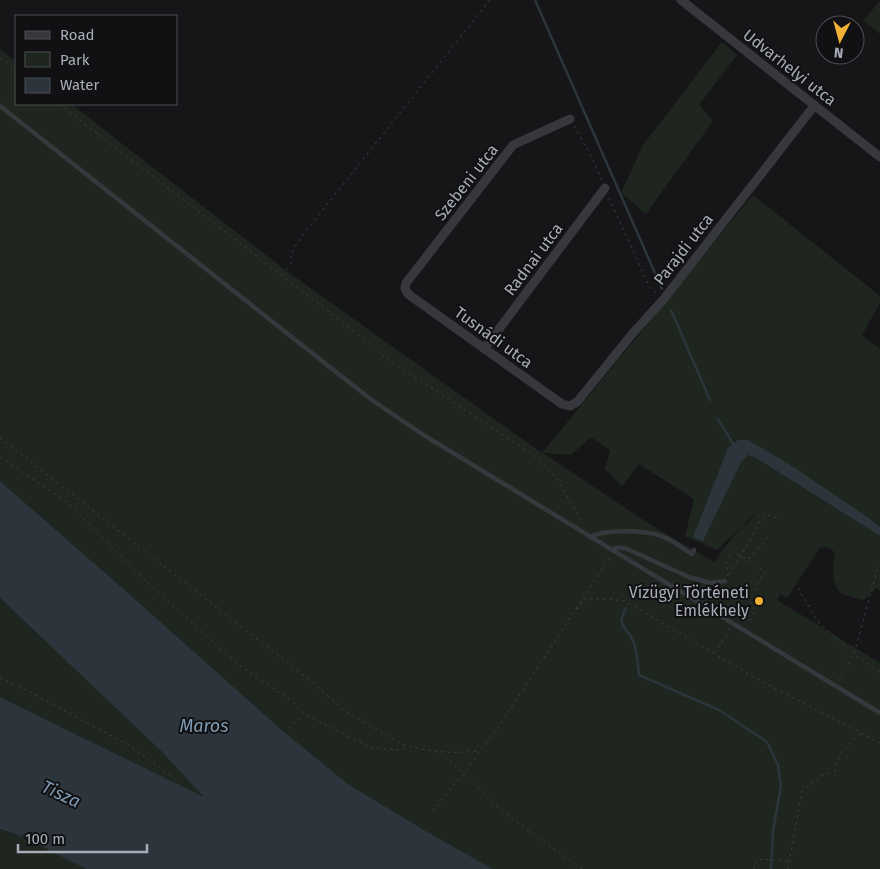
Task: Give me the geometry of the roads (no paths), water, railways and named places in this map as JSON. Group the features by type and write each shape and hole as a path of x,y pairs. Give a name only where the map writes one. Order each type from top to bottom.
{"street":[{"name":"Udvarhelyi utca","path":"681,0 880,157"},
{"name":"Parajdi utca","path":"570,406 577,402 633,333 663,300 814,106"},
{"name":"Szebeni utca","path":"405,288 406,283 513,145 570,119"},
{"name":"Radnai utca","path":"484,349 605,188"},
{"name":"Tusnádi utca","path":"405,288 408,294 484,349 562,404 570,406"}],"lane":[{"path":"0,106 372,400 422,434 880,713"},
{"path":"590,537 605,532 639,533 667,538 692,554 694,550"},
{"path":"613,551 615,548 624,548 710,583 724,581"}],"water":[{"path":"738,440 748,440 789,464 869,518 880,527 880,536 756,458 748,455 741,462 703,541 693,537 728,448"},
{"path":"0,481 283,731 348,784 493,869 86,869 21,836 0,829 0,697 204,797 162,752 0,598"}],"waterway":[{"path":"535,0 662,289"},
{"path":"671,310 710,400"},
{"path":"718,419 733,444"},
{"path":"626,608 622,623 634,643 639,675 721,711 767,742 778,765 781,786 773,831 771,869"}],"place":[{"name":"Vízügyi Történeti Emlékhely","path":"759,601"}],"water label":[{"name":"Maros","path":"204,726"},
{"name":"Tisza","path":"61,794"}]}
